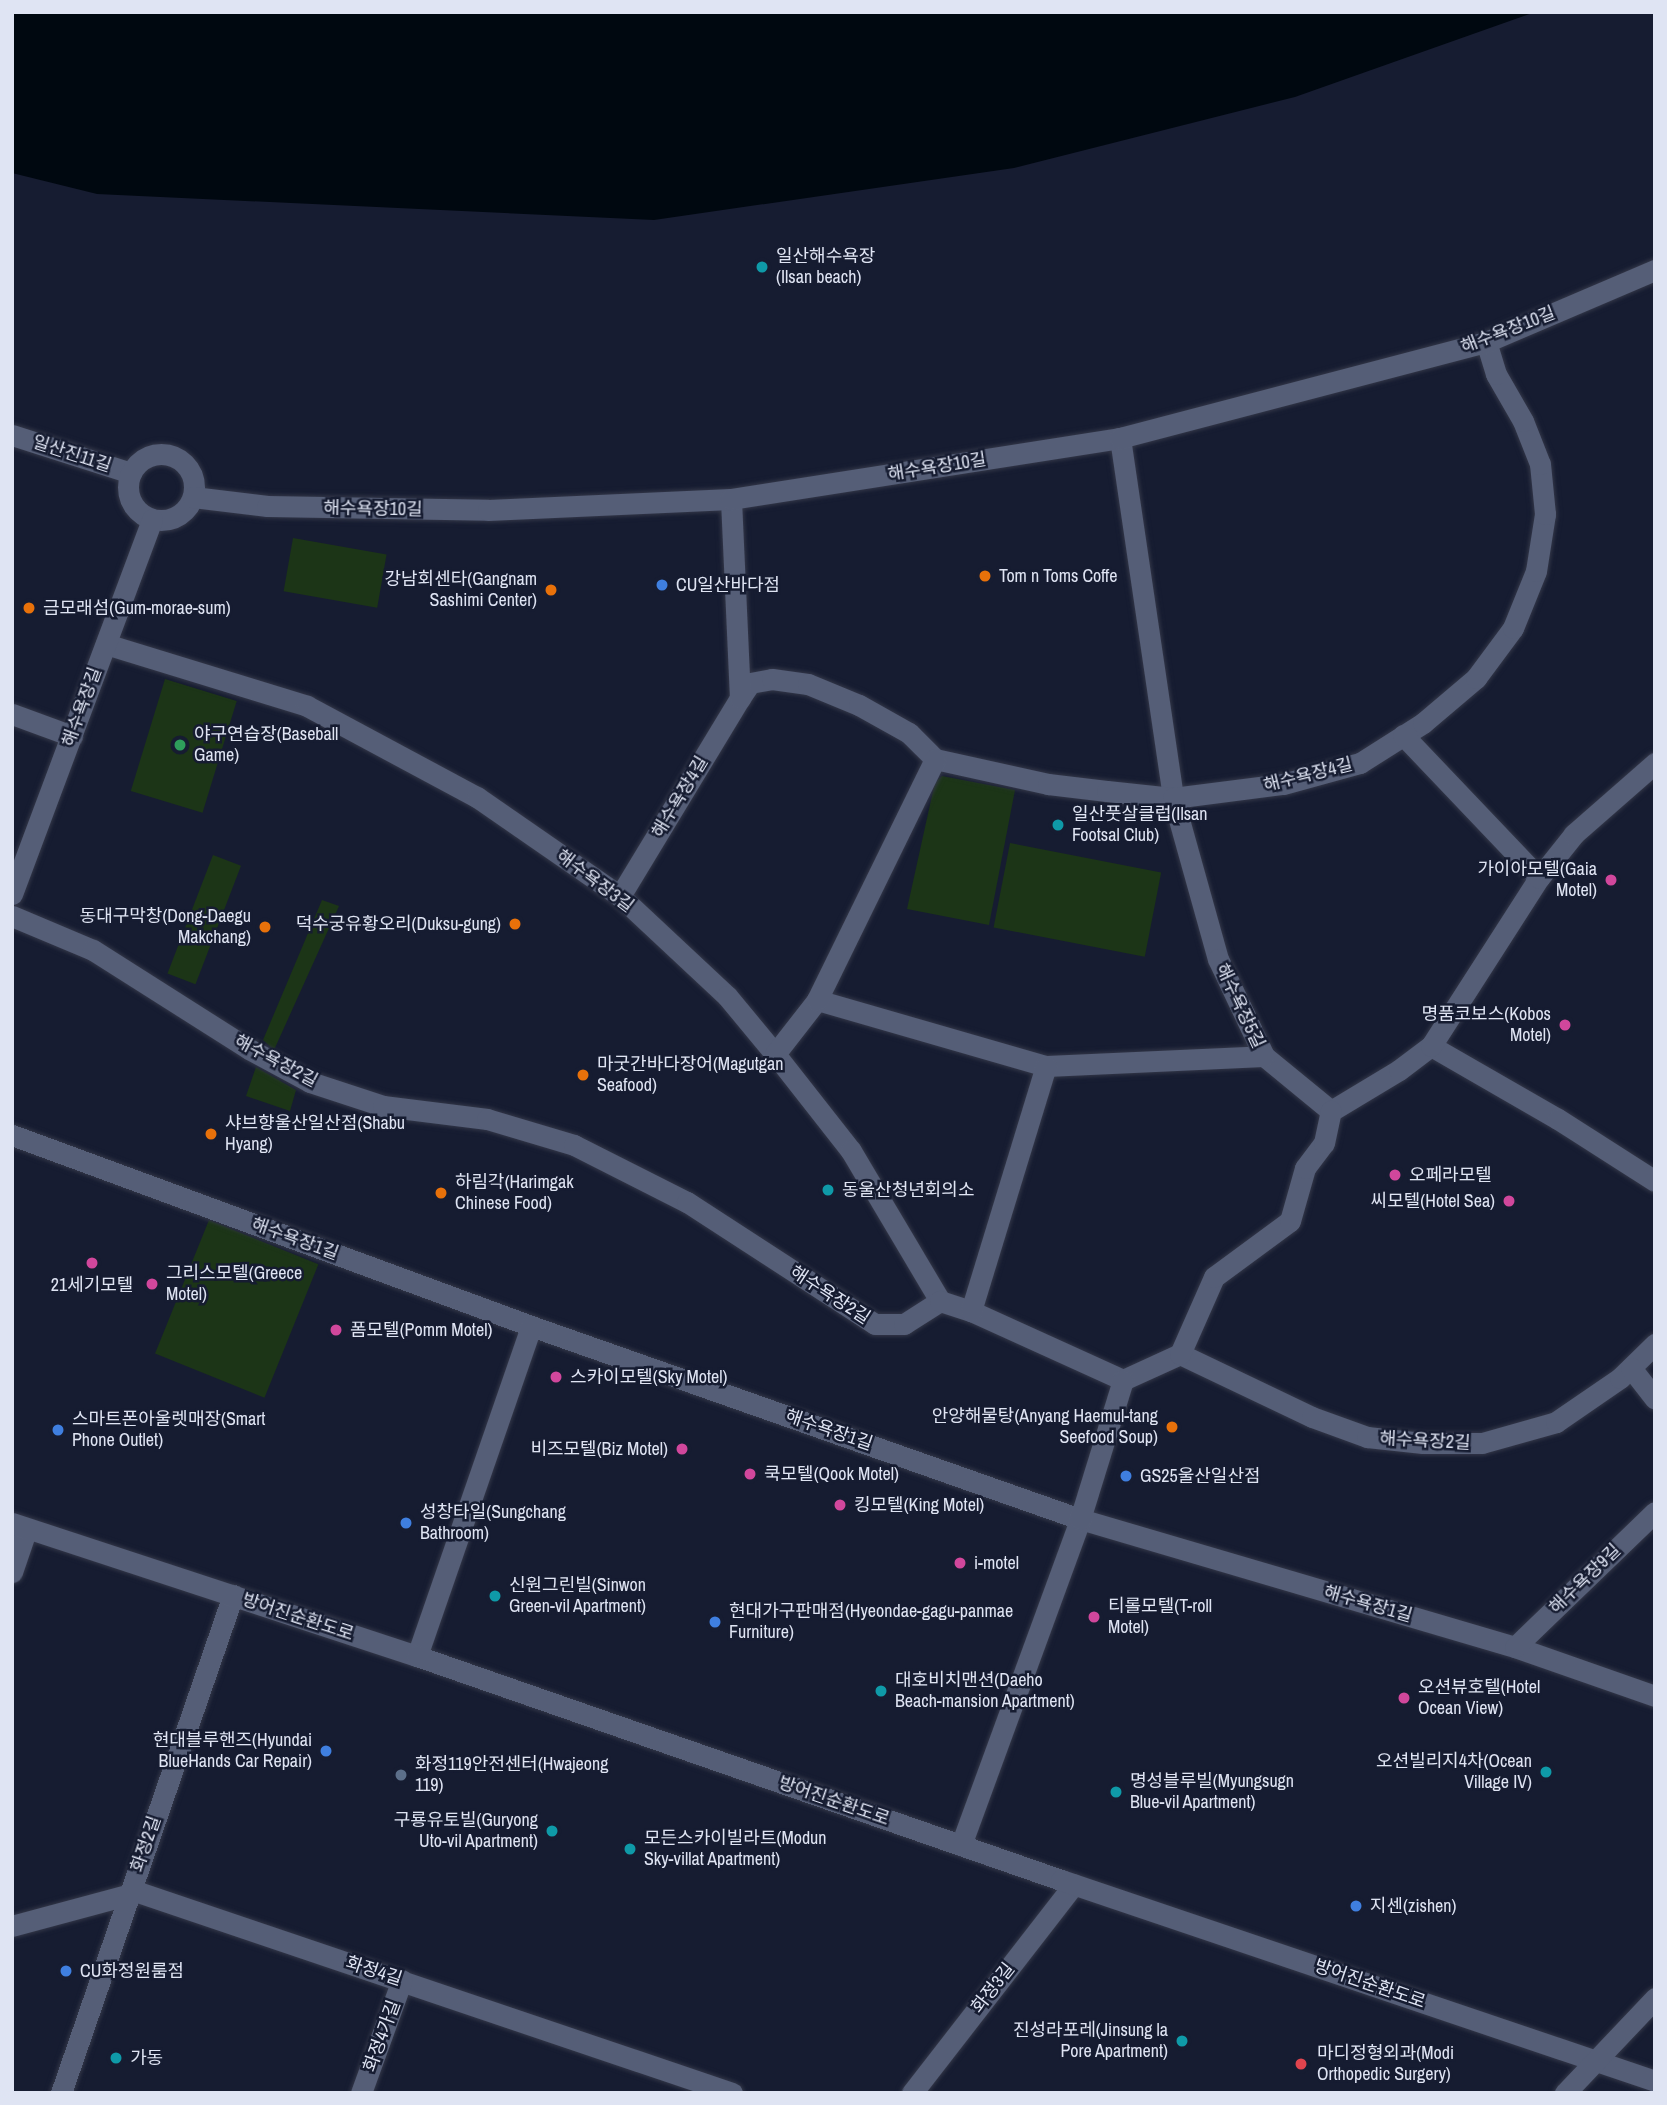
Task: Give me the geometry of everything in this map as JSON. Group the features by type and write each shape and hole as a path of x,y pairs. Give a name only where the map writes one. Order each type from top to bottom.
{"street":[{"name":"해수욕장10길","path":"193,497 267,506 488,510 731,499 1121,438 1486,342 1655,270"},
{"name":"해수욕장4길","path":"620,896 750,683 772,678 808,684 859,705 909,733 935,759 1048,784 1173,798 1283,784 1360,762 1403,736 1423,723 1476,678 1513,628 1536,571 1545,513 1540,464 1523,421 1496,374 1486,342"},
{"name":"일산진11길","path":"12,435 131,473"},
{"name":"해수욕장5길","path":"1121,438 1173,798 1218,959 1264,1056 1331,1111"},
{"path":"168,454 187,466 192,475 193,497 188,507 172,519 152,519 134,506 129,496 131,473 146,457 168,454"},
{"path":"731,499 740,698"},
{"name":"해수욕장길","path":"12,894 152,519"},
{"name":"해수욕장3길","path":"106,644 307,706 477,797 620,896 727,996 775,1054 851,1151 940,1301"},
{"path":"12,714 72,736"},
{"path":"1403,736 1539,878"},
{"path":"775,1054 817,1000 935,759"},
{"path":"961,1845 1080,1519 1123,1380 1180,1354 1214,1277 1290,1221 1305,1168 1324,1143 1331,1111 1399,1070 1431,1046 1539,878 1574,834 1655,763"},
{"name":"해수욕장2길","path":"12,916 93,950 249,1049 310,1082 383,1106 487,1119 574,1145 687,1202 875,1324 904,1324 940,1301"},
{"path":"817,1000 1046,1066 1264,1056"},
{"path":"1431,1046 1558,1119 1655,1181"},
{"path":"971,1311 1046,1066"},
{"name":"해수욕장1길","path":"12,1135 531,1326 1080,1519 1514,1647 1655,1696"},
{"path":"940,1301 971,1311 1123,1380"},
{"path":"417,1656 531,1326"},
{"name":"해수욕장2길","path":"1180,1354 1312,1417 1356,1433 1423,1443 1482,1443 1556,1422 1631,1368 1655,1344"},
{"path":"1631,1368 1655,1399"},
{"name":"해수욕장9길","path":"1514,1647 1655,1511"},
{"path":"12,1572 20,1525"},
{"name":"방어진순환도로","path":"20,1525 417,1656 1074,1884 1655,2081"},
{"name":"화정2길","path":"61,2093 233,1595"},
{"name":"화정3길","path":"912,2093 1074,1884"},
{"name":"화정4길","path":"12,1926 138,1892 733,2093"},
{"name":"화정4가길","path":"361,2093 402,1980"},
{"path":"1564,2093 1655,1997"}],"green space":[{"path":"293,538 387,554 377,608 284,591"},
{"name":"야구연습장(Baseball Game)","path":"165,679 237,701 203,813 131,791"},
{"path":"942,776 1015,790 989,925 907,909 935,782"},
{"path":"1010,843 1161,872 1145,957 994,927"},
{"path":"213,855 241,866 195,984 167,974"},
{"path":"322,900 339,906 274,1050 263,1040"},
{"path":"256,1067 296,1090 290,1111 246,1096"},
{"path":"209,1220 318,1264 264,1398 155,1354"}],"shaded area":[{"path":"12,12 1535,12 1295,97 1014,168 654,220 97,194 12,173"}],"place":[{"name":"일산해수욕장 (Ilsan beach)","path":"762,267"},
{"name":"Tom n Toms Coffe","path":"985,576"},
{"name":"CU일산바다점","path":"662,585"},
{"name":"강남회센타(Gangnam Sashimi Center)","path":"551,590"},
{"name":"금모래섬(Gum-morae-sum)","path":"29,608"},
{"name":"야구연습장(Baseball Game)","path":"180,745"},
{"name":"일산풋살클럽(Ilsan Footsal Club)","path":"1058,825"},
{"name":"가이아모텔(Gaia Motel)","path":"1611,880"},
{"name":"덕수궁유황오리(Duksu-gung)","path":"515,924"},
{"name":"동대구막창(Dong-Daegu Makchang)","path":"265,927"},
{"name":"명품코보스(Kobos Motel)","path":"1565,1025"},
{"name":"마굿간바다장어(Magutgan Seafood)","path":"583,1075"},
{"name":"샤브향울산일산점(Shabu Hyang)","path":"211,1134"},
{"name":"오페라모텔","path":"1395,1175"},
{"name":"동울산청년회의소","path":"828,1190"},
{"name":"하림각(Harimgak Chinese Food)","path":"441,1193"},
{"name":"씨모텔(Hotel Sea)","path":"1509,1201"},
{"name":"21세기모텔","path":"92,1263"},
{"name":"그리스모텔(Greece Motel)","path":"152,1284"},
{"name":"폼모텔(Pomm Motel)","path":"336,1330"},
{"name":"스카이모텔(Sky Motel)","path":"556,1377"},
{"name":"안양해물탕(Anyang Haemul-tang Seefood Soup)","path":"1172,1427"},
{"name":"스마트폰아울렛매장(Smart Phone Outlet)","path":"58,1430"},
{"name":"비즈모텔(Biz Motel)","path":"682,1449"},
{"name":"쿡모텔(Qook Motel)","path":"750,1474"},
{"name":"GS25울산일산점","path":"1126,1476"},
{"name":"킹모텔(King Motel)","path":"840,1505"},
{"name":"성창타일(Sungchang Bathroom)","path":"406,1523"},
{"name":"i-motel","path":"960,1563"},
{"name":"신원그린빌(Sinwon Green-vil Apartment)","path":"495,1596"},
{"name":"티롤모텔(T-roll Motel)","path":"1094,1617"},
{"name":"현대가구판매점(Hyeondae-gagu-panmae Furniture)","path":"715,1622"},
{"name":"대호비치맨션(Daeho Beach-mansion Apartment)","path":"881,1691"},
{"name":"오션뷰호텔(Hotel Ocean View)","path":"1404,1698"},
{"name":"현대블루핸즈(Hyundai BlueHands Car Repair)","path":"326,1751"},
{"name":"오션빌리지4차(Ocean Village IV)","path":"1546,1772"},
{"name":"화정119안전센터(Hwajeong 119)","path":"401,1775"},
{"name":"명성블루빌(Myungsugn Blue-vil Apartment)","path":"1116,1792"},
{"name":"구룡유토빌(Guryong Uto-vil Apartment)","path":"552,1831"},
{"name":"모든스카이빌라트(Modun Sky-villat Apartment)","path":"630,1849"},
{"name":"지센(zishen)","path":"1356,1906"},
{"name":"CU화정원룸점","path":"66,1971"},
{"name":"진성라포레(Jinsung la Pore Apartment)","path":"1182,2041"},
{"name":"가동","path":"116,2058"},
{"name":"마디정형외과(Modi Orthopedic Surgery)","path":"1301,2064"}]}
